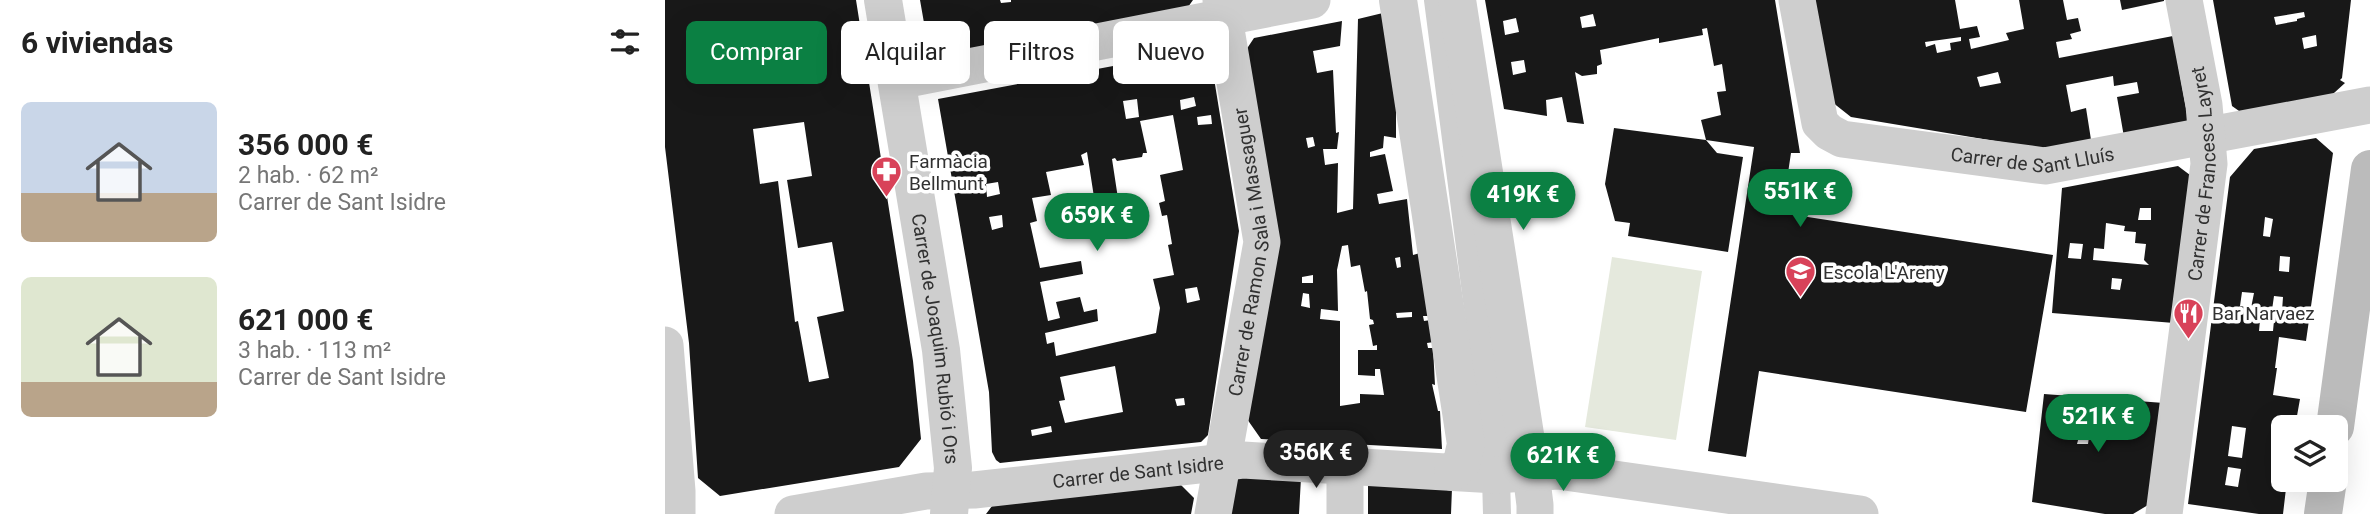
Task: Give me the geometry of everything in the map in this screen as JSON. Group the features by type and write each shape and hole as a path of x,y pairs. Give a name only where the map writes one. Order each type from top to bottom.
{"main road":[{"path":"2337,415 2370,169"},
{"path":"2323,514 2326,492"}],"street":[{"name":"Carrer de Joaquim Rubió i Ors","path":"883,0 887,21"},
{"path":"970,65 1223,9 1313,0"},
{"path":"1398,0 1467,444 1462,463 1453,472"},
{"path":"1438,0 1495,439 1535,514"},
{"path":"1457,0 1513,474 1497,514"},
{"name":"Carrer de Sant Lluís","path":"1797,0 1820,122 1829,132 1842,139 2046,166 2370,105"},
{"name":"Carrer de Francesc Layret","path":"2164,514 2209,164 2204,104 2184,0"},
{"name":"Carrer de Ramon Sala i Massaguer","path":"1213,514 1262,242 1223,9"},
{"name":"Carrer de Joaquim Rubió i Ors","path":"897,84 941,350 953,468 950,502"},
{"path":"665,345 677,514"},
{"name":"Carrer de Sant Isidre","path":"793,514 926,491 950,502 974,490 1243,460 1453,472 1513,474 1557,471 1791,509 1860,514"},
{"path":"1345,466 1345,514"}],"shaded area":[{"path":"1612,257 1702,271 1676,440 1585,427"}],"building":[{"path":"665,0 856,0 859,21 841,21 841,84 869,84 913,361 921,439 899,467 720,496 698,478 689,343 665,147","holes":["804,122 812,176 787,180 798,248 832,242 844,311 817,317 829,378 809,382 798,321 795,322 778,181 760,184 753,129"]},
{"path":"920,0 1000,0 1001,3 1011,0 1193,0 1188,7 1099,24 1099,21 984,21 984,47 970,49 970,21 924,21"},
{"path":"1485,0 1775,0 1800,153 1791,153 1782,213 2053,255 2026,412 1759,371 1746,457 1708,451 1754,147 1706,140 1701,120 1721,115 1717,92 1726,91 1722,64 1714,66 1707,28 1702,29 1703,35 1659,43 1659,38 1600,50 1602,64 1597,66 1597,74 1582,76 1575,72 1584,124 1567,122 1562,97 1546,100 1547,116 1504,109","holes":["1593,14 1596,26 1582,28 1580,17","1516,18 1519,32 1505,35 1503,21","1524,60 1526,72 1513,75 1511,62"]},
{"path":"1813,0 1955,0 1960,29 1977,26 1980,37 1969,39 1971,49 2009,40 2006,33 2024,29 2019,0 2063,0 2067,20 2078,18 2081,31 2070,34 2072,39 2056,42 2059,58 2173,36 2189,125 2124,137 2117,97 2139,93 2137,82 2114,86 2113,76 2066,85 2071,112 2086,108 2092,146 2061,152 1851,117 1832,102","holes":["1961,37 1961,41 1950,43 1951,50 1937,53 1935,44 1926,47 1925,42","1998,72 2001,83 1980,87 1977,77"]},
{"path":"2120,0 2164,0 2164,1 2122,10"},
{"path":"2213,0 2351,0 2340,80 2345,83 2323,103 2249,118 2232,106","holes":["2304,12 2305,17 2297,21 2276,25 2274,17","2316,35 2317,46 2304,49 2302,38"]},
{"path":"1387,12 1396,98 1396,138 1384,136 1383,148 1370,152 1370,157 1385,154 1393,191 1377,194 1379,204 1407,199 1413,255 1420,253 1429,316 1423,316 1424,321 1431,320 1434,342 1427,343 1428,348 1433,348 1435,385 1432,384 1440,411 1442,449 1261,439 1247,419 1246,50 1254,38 1342,21 1340,46 1313,51 1317,73 1333,70 1336,133 1339,132 1337,149 1323,149 1325,165 1338,163 1337,213 1353,209 1358,19","holes":["1313,137 1315,146 1308,148 1306,138","1348,245 1351,267 1360,265 1365,292 1367,291 1370,319 1374,324 1369,325 1373,346 1377,345 1377,350 1358,350 1358,375 1375,376 1375,369 1380,369 1384,395 1360,394 1360,403 1340,406 1340,321 1320,319 1321,309 1338,311 1337,270 1342,246","1400,257 1401,267 1397,268 1395,258","1313,275 1313,283 1302,283 1302,277","1303,293 1309,294 1310,308 1301,306","1412,312 1412,317 1397,318 1396,313"]},
{"path":"1113,66 1113,84 1215,84 1239,231 1208,435 1201,442 1000,463 992,452 989,392 938,99 1018,84 1099,84 1099,69","holes":["1194,97 1196,106 1181,110 1180,100","1137,99 1139,117 1126,119 1123,101","1173,115 1183,170 1160,175 1165,201 1159,203 1162,216 1167,215 1172,244 1168,245 1174,275 1153,279 1160,308 1156,333 1056,356 1054,342 1047,344 1045,333 1098,321 1097,309 1084,312 1080,297 1056,302 1060,318 1048,321 1040,282 1083,274 1081,261 1040,268 1030,223 1037,221 1032,198 1051,195 1046,172 1084,165 1081,155 1087,152 1096,210 1119,205 1112,159 1117,161 1142,157 1143,153 1147,153 1140,121","1211,115 1212,124 1198,125 1197,117","998,182 1000,194 987,197 986,184","1002,215 1003,227 992,230 989,217","1197,287 1200,300 1187,303 1185,289","1115,366 1123,412 1065,423 1059,401 1065,400 1060,377","1184,398 1185,405 1177,406 1175,399","1051,426 1052,432 1032,436 1031,430"]},
{"path":"1614,128 1706,140 1717,153 1743,157 1728,252 1628,236 1630,223 1615,221 1605,184"},
{"path":"2316,138 2333,153 2306,341 2279,337 2273,395 2300,399 2297,415 2271,415 2271,492 2286,492 2283,514 2259,514 2188,504 2230,177 2254,149","holes":["2265,217 2273,219 2270,237 2263,236","2280,256 2290,257 2289,272 2279,271","2242,292 2254,293 2251,308 2240,306","2274,296 2283,297 2282,311 2275,310 2273,331 2259,331 2261,309 2272,310","2232,426 2246,428 2242,458 2228,456","2228,467 2241,469 2238,487 2225,485"]},
{"path":"2178,166 2194,178 2174,323 2052,313 2062,188","holes":["2140,208 2151,208 2151,220 2138,220","2106,223 2125,226 2124,231 2136,232 2135,243 2146,244 2144,260 2149,265 2093,260 2094,248 2104,249","2070,243 2083,244 2081,259 2068,258","2112,278 2122,279 2120,290 2111,289"]},
{"path":"2044,394 2164,403 2153,502 2133,514 2105,514 2032,502","holes":["2081,429 2090,430 2088,444 2077,444"]},
{"path":"1244,474 1301,478 1299,514 1227,514 1233,482"},
{"path":"1178,482 1194,498 1191,514 986,514 992,506"},
{"path":"1368,483 1452,488 1451,514 1368,514"}],"place":[{"name":"Farmàcia Bellmunt","path":"886,199"},
{"name":"Escola L'Areny","path":"1800,299"},
{"name":"Bar Narvaez","path":"2189,340"}]}
